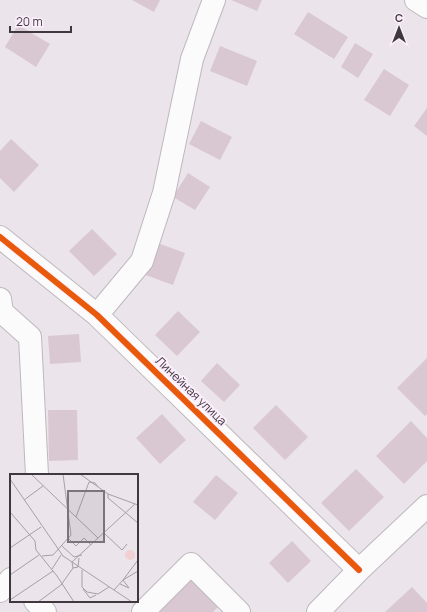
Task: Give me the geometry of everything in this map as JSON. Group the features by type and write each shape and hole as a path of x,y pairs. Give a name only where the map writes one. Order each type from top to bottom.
{"street":[{"path":"97,315 142,261 164,193 192,59 214,0"},
{"path":"416,0 427,7"},
{"name":"Линейная улица","path":"0,237 97,315 359,570"},
{"path":"0,299 2,312 30,337 37,474"},
{"path":"318,612 359,570 427,506"},
{"path":"143,612 191,564 238,612"},
{"path":"0,590 10,580"},
{"path":"36,602 45,612"}],"building":[{"path":"132,0 160,0 154,12"},
{"path":"231,0 262,0 257,11"},
{"path":"308,12 348,37 334,59 294,34"},
{"path":"18,25 50,44 36,67 5,47"},
{"path":"355,43 373,54 358,78 341,67"},
{"path":"220,46 257,61 247,86 210,71"},
{"path":"384,69 409,85 390,116 364,100"},
{"path":"427,108 427,136 414,126"},
{"path":"201,121 232,137 220,160 189,144"},
{"path":"11,139 39,165 14,192 0,178 0,151"},
{"path":"188,173 210,187 195,210 173,197"},
{"path":"92,229 117,254 94,276 69,251"},
{"path":"155,242 185,253 173,285 143,274"},
{"path":"178,311 200,332 177,356 155,335"},
{"path":"79,334 81,362 50,364 48,336"},
{"path":"427,358 427,414 425,416 397,388"},
{"path":"217,363 240,385 224,402 201,381"},
{"path":"276,405 308,437 285,460 253,428"},
{"path":"48,410 77,410 78,460 49,461"},
{"path":"162,414 186,440 160,464 136,438"},
{"path":"411,421 427,438 427,461 404,484 376,456"},
{"path":"356,469 384,497 349,531 321,503"},
{"path":"216,475 238,493 215,520 193,502"},
{"path":"292,541 311,561 288,583 269,563"},
{"path":"190,575 221,604 213,612 155,612"},
{"path":"412,587 427,603 427,612 385,612"}],"cycle path":[{"path":"0,237 97,315 359,570"}]}
